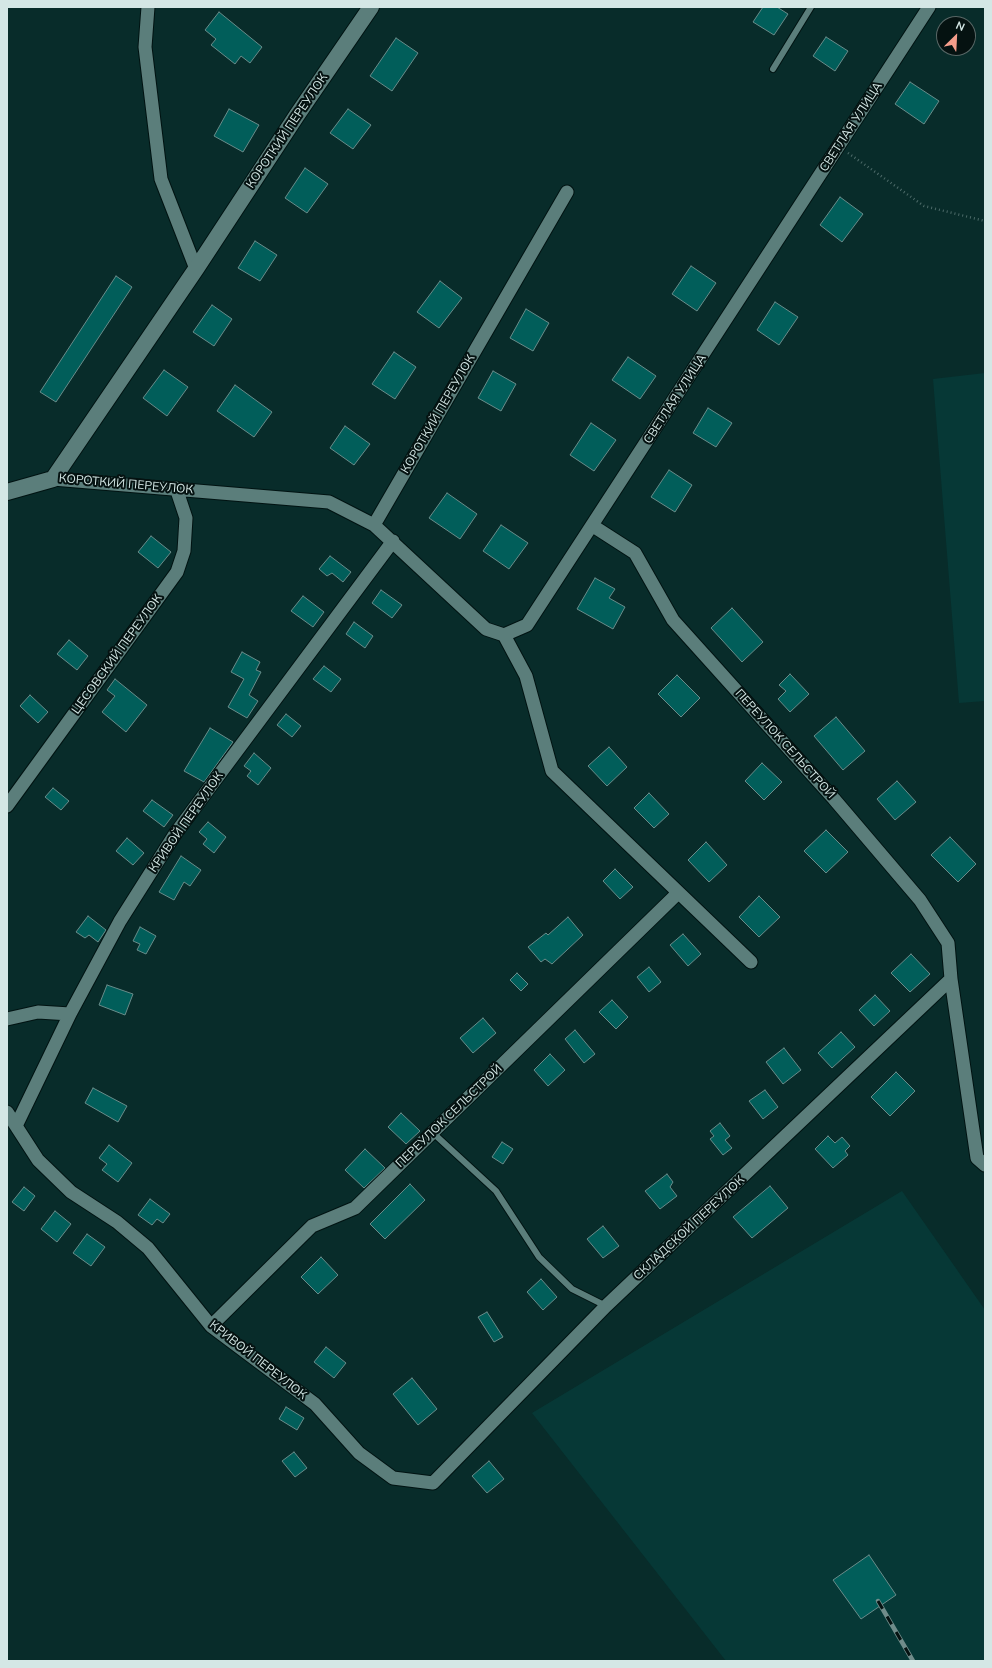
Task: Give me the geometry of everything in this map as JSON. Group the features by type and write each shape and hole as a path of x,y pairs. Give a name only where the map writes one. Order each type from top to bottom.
{"street":[{"path":"148,7 145,47 161,179 196,269"},
{"name":"КОРОТКИЙ ПЕРЕУЛОК","path":"53,479 196,269 297,115 372,7"},
{"name":"СВЕТЛАЯ УЛИЦА","path":"504,635 527,624 593,526 929,7"},
{"name":"КОРОТКИЙ ПЕРЕУЛОК","path":"53,479 176,488 328,502 374,525 567,192"},
{"path":"7,492 53,479"},
{"name":"ЦЕСОВСКИЙ ПЕРЕУЛОК","path":"7,806 177,572 184,551 186,518 176,488"},
{"path":"374,525 393,541 486,629 504,635 526,676 552,771 751,962"},
{"name":"ПЕРЕУЛОК СЕЛЬСТРОЙ","path":"593,526 635,553 673,620 834,799 920,900 948,943 951,979 977,1158 985,1165"},
{"name":"КРИВОЙ ПЕРЕУЛОК","path":"16,1126 70,1014 120,921 175,834 393,541"},
{"name":"ПЕРЕУЛОК СЕЛЬСТРОЙ","path":"211,1326 312,1226 355,1208 678,893"},
{"name":"СКЛАДСКОЙ ПЕРЕУЛОК","path":"433,1483 606,1306 951,979"},
{"path":"7,1019 38,1012 70,1014"},
{"name":"КРИВОЙ ПЕРЕУЛОК","path":"7,1112 38,1160 71,1192 117,1222 148,1248 211,1326 315,1404 359,1453 393,1478 433,1483"}],"lane":[{"path":"773,69 811,7"},
{"path":"432,1132 496,1191 539,1257 572,1289 606,1306"}],"path":[{"path":"838,146 924,206 985,222"}],"shaded area":[{"path":"985,373 985,701 959,703 933,379"},
{"path":"902,1191 985,1310 985,1661 726,1661 532,1413"}],"building":[{"path":"763,7 777,7 788,14 774,35 753,22"},
{"path":"219,12 262,47 250,63 241,56 235,64 211,45 216,39 205,30"},
{"path":"826,37 848,51 835,71 813,56"},
{"path":"396,38 418,53 392,91 370,76"},
{"path":"910,82 939,101 924,124 895,104"},
{"path":"229,109 259,125 243,152 214,136"},
{"path":"348,109 371,125 353,149 330,133"},
{"path":"305,168 328,184 307,213 285,198"},
{"path":"840,197 863,214 842,242 820,225"},
{"path":"255,241 277,255 260,281 238,268"},
{"path":"691,266 716,283 697,311 672,294"},
{"path":"116,276 132,287 56,402 40,392"},
{"path":"440,281 462,298 439,328 417,312"},
{"path":"775,302 798,317 779,345 757,330"},
{"path":"212,305 232,319 214,346 193,332"},
{"path":"526,309 549,323 533,351 510,338"},
{"path":"394,352 416,367 395,399 372,384"},
{"path":"628,357 656,376 640,399 612,380"},
{"path":"164,370 188,387 167,416 143,398"},
{"path":"493,371 516,384 501,411 478,398"},
{"path":"235,385 272,412 254,437 217,411"},
{"path":"708,408 732,423 716,447 693,433"},
{"path":"591,423 616,440 594,471 570,455"},
{"path":"345,426 370,444 354,465 330,448"},
{"path":"669,470 692,485 675,512 651,497"},
{"path":"447,493 477,514 460,539 429,518"},
{"path":"501,525 528,543 509,569 483,551"},
{"path":"151,536 171,552 158,568 138,552"},
{"path":"330,556 351,572 343,582 332,573 327,576 319,569"},
{"path":"595,578 615,589 609,598 625,607 613,629 577,609"},
{"path":"381,590 402,605 392,618 372,603"},
{"path":"303,596 324,612 313,627 291,611"},
{"path":"732,608 763,642 742,662 711,628"},
{"path":"354,622 373,636 365,648 346,634"},
{"path":"69,640 88,656 77,670 57,654"},
{"path":"242,652 260,662 256,670 261,672 249,695 258,701 247,718 228,707 244,679 231,672"},
{"path":"324,666 341,679 331,692 313,679"},
{"path":"790,674 809,694 790,712 778,699 786,691 779,685"},
{"path":"677,675 700,698 681,717 658,694"},
{"path":"115,679 147,705 126,732 102,712 115,696 107,690"},
{"path":"30,695 48,712 38,723 20,706"},
{"path":"286,714 301,726 292,737 277,725"},
{"path":"836,717 865,751 843,770 814,736"},
{"path":"210,728 233,742 204,782 184,771"},
{"path":"609,747 627,767 607,786 588,766"},
{"path":"254,753 271,768 258,785 247,776 251,771 244,766"},
{"path":"762,763 782,782 764,800 745,781"},
{"path":"897,781 916,802 895,820 877,799"},
{"path":"53,788 69,801 61,810 45,797"},
{"path":"649,793 669,814 654,828 634,808"},
{"path":"152,800 173,815 164,827 143,811"},
{"path":"208,822 226,837 214,853 203,844 207,839 199,832"},
{"path":"826,830 848,852 826,873 804,851"},
{"path":"950,837 976,864 958,882 931,855"},
{"path":"127,838 144,853 133,865 116,851"},
{"path":"706,842 727,865 709,882 688,860"},
{"path":"181,856 201,870 190,886 184,882 174,900 159,892"},
{"path":"615,869 633,887 620,899 603,881"},
{"path":"759,896 780,917 759,937 739,917"},
{"path":"88,916 106,930 98,942 89,935 85,938 76,932"},
{"path":"568,917 583,935 552,964 545,959 541,962 528,947 546,933 548,935"},
{"path":"140,927 156,936 146,954 137,950 140,944 133,941"},
{"path":"683,934 701,954 688,966 670,945"},
{"path":"911,954 930,974 910,992 891,973"},
{"path":"649,967 661,982 649,992 637,977"},
{"path":"517,973 528,984 521,991 510,980"},
{"path":"107,985 133,994 125,1015 99,1005"},
{"path":"875,995 890,1011 874,1026 859,1010"},
{"path":"612,1000 628,1017 616,1029 599,1012"},
{"path":"483,1018 496,1033 473,1053 460,1038"},
{"path":"575,1030 595,1054 584,1063 565,1039"},
{"path":"841,1032 855,1047 832,1068 818,1053"},
{"path":"784,1048 801,1070 783,1084 766,1062"},
{"path":"550,1054 565,1070 548,1086 534,1070"},
{"path":"896,1072 915,1091 890,1116 871,1097"},
{"path":"93,1088 127,1106 118,1122 85,1103"},
{"path":"765,1090 778,1107 763,1119 749,1101"},
{"path":"401,1113 420,1131 406,1144 388,1127"},
{"path":"720,1123 730,1136 725,1140 732,1148 723,1155 710,1139 714,1136 710,1131"},
{"path":"828,1136 835,1143 842,1137 850,1146 845,1151 848,1155 833,1168 815,1149"},
{"path":"502,1142 513,1149 503,1164 492,1157"},
{"path":"109,1145 132,1163 118,1182 102,1170 107,1164 99,1158"},
{"path":"365,1149 385,1168 364,1188 345,1170"},
{"path":"667,1174 673,1182 670,1187 677,1196 660,1209 645,1191"},
{"path":"410,1184 425,1200 385,1239 370,1224"},
{"path":"770,1186 788,1208 752,1238 733,1217"},
{"path":"24,1187 35,1196 24,1211 12,1202"},
{"path":"150,1199 170,1214 163,1223 157,1219 152,1225 138,1215"},
{"path":"55,1211 71,1224 57,1242 41,1229"},
{"path":"603,1226 619,1246 603,1258 587,1239"},
{"path":"87,1234 105,1247 91,1266 73,1253"},
{"path":"321,1257 338,1275 318,1294 301,1277"},
{"path":"541,1279 557,1297 543,1310 527,1292"},
{"path":"487,1312 503,1337 494,1342 478,1317"},
{"path":"326,1347 346,1363 334,1378 314,1362"},
{"path":"412,1378 437,1409 418,1425 393,1394"},
{"path":"286,1407 304,1418 297,1430 279,1419"},
{"path":"294,1452 307,1468 295,1477 282,1461"},
{"path":"489,1461 504,1479 487,1493 472,1476"},
{"path":"869,1555 896,1595 861,1619 833,1580"}],"railway":[{"path":"878,1601 913,1661"}]}
